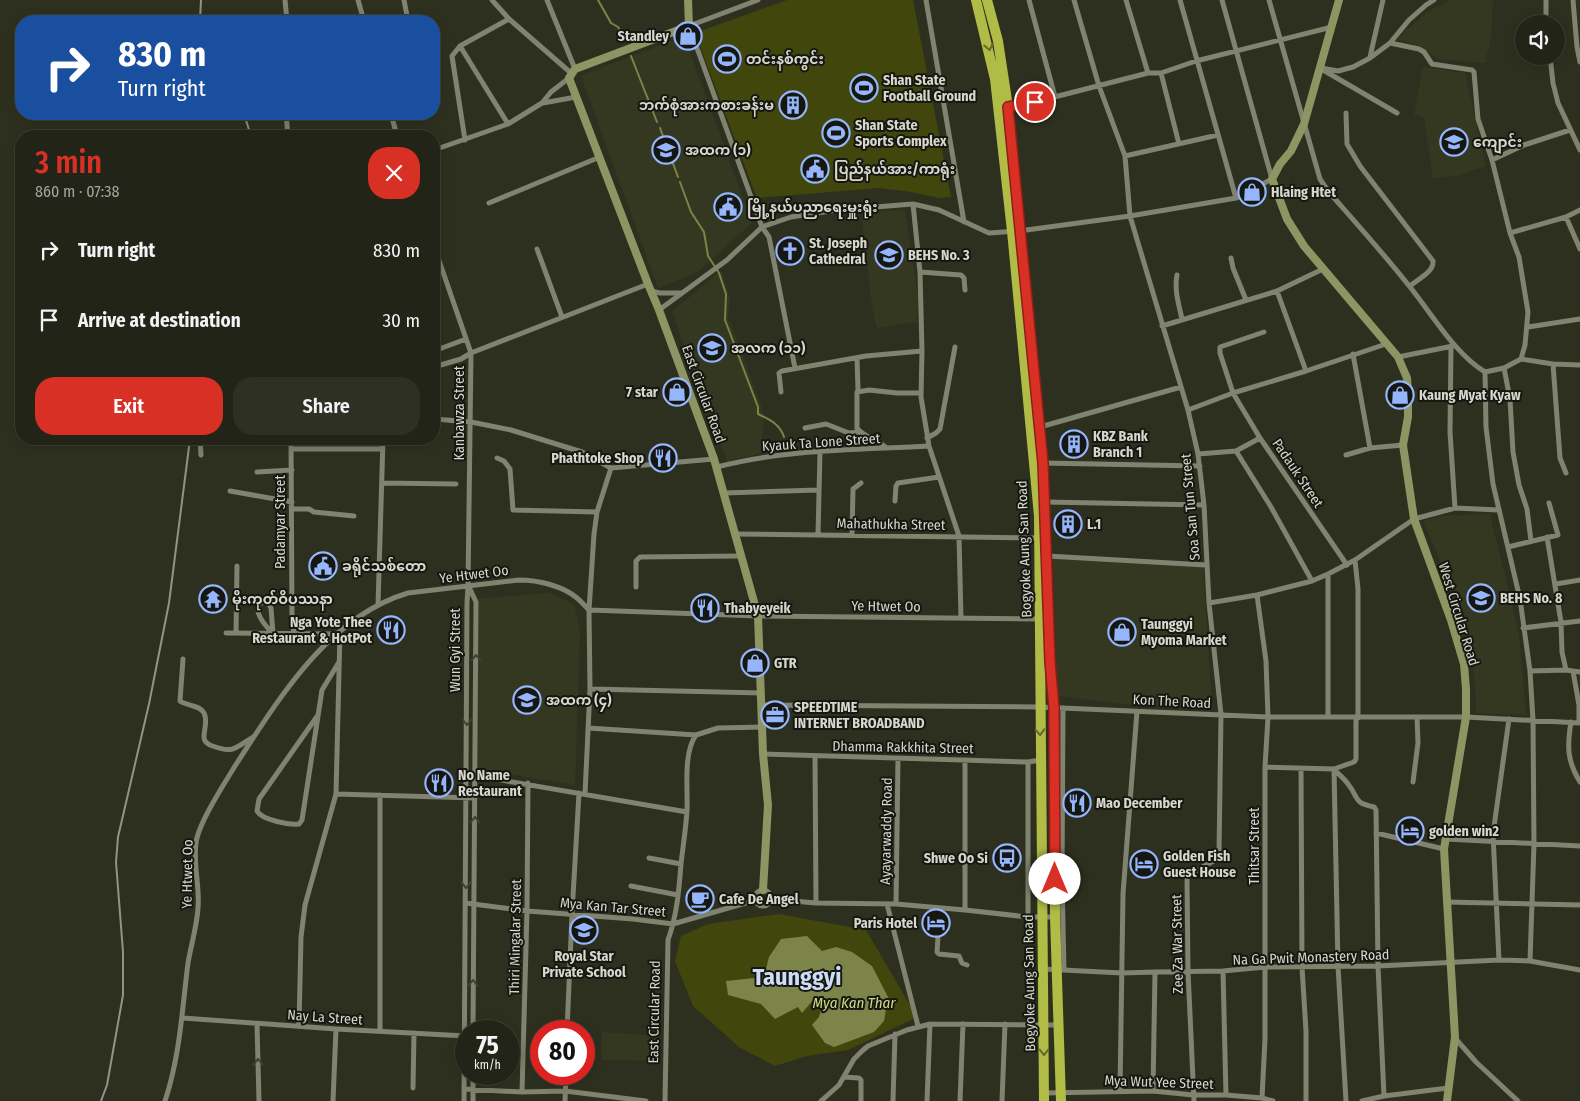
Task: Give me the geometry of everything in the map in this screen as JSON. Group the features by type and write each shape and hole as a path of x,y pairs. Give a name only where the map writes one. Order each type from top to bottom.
{"highway":[{"name":"Bogyoke Aung San Road","path":"976,0 1003,108"},
{"name":"Bogyoke Aung San Road","path":"987,0 998,41 1016,231 1043,463 1045,502 1039,707 1044,1097"},
{"name":"Bogyoke Aung San Road","path":"1016,231 1039,516 1047,556 1050,662 1058,708 1056,917 1060,970 1061,1097"}],"street":[{"path":"285,0 286,15"},
{"path":"358,0 362,15"},
{"path":"404,0 407,15"},
{"path":"492,0 509,20 572,73"},
{"path":"547,0 572,73"},
{"path":"688,0 689,26 762,227 769,237 795,368"},
{"path":"440,148 508,124 542,103 572,73 758,0"},
{"path":"926,0 964,222"},
{"path":"1029,0 1056,97"},
{"name":"Soa San Tun Street","path":"1074,0 1099,86 1125,156 1130,216 1188,410 1198,454 1204,505 1209,603 1221,714"},
{"path":"1126,0 1148,73"},
{"path":"1180,0 1236,198"},
{"path":"1222,0 1272,179"},
{"path":"1269,0 1318,175 1328,191 1410,286 1454,346 1474,366 1485,372 1504,368 1521,359 1553,364 1580,365"},
{"path":"659,310 720,266 762,227 791,217 837,210 913,204 940,210 989,232 1016,231 1130,216 1236,198 1272,179 1280,164 1291,151 1304,124 1339,0"},
{"path":"1370,58 1383,0"},
{"path":"1320,68 1338,71 1353,67 1370,58 1390,43 1409,20 1426,4 1434,0"},
{"path":"1546,0 1546,15"},
{"path":"1573,0 1576,47 1580,62"},
{"path":"465,140 451,59 453,53 460,46 509,20"},
{"path":"1003,108 1056,97 1148,73 1161,73 1196,61 1332,27"},
{"path":"1390,43 1419,49 1424,52 1432,64 1472,70 1474,72 1478,119 1492,160 1510,233 1520,257 1528,312 1526,345 1521,359"},
{"path":"460,46 508,124"},
{"path":"1551,65 1558,103 1580,149"},
{"path":"1320,68 1397,114"},
{"name":"East Circular Road","path":"572,73 576,96 659,310 717,467 758,616 763,754 768,805 763,890"},
{"path":"1161,73 1179,144"},
{"path":"542,103 576,96"},
{"path":"1346,114 1347,144 1360,166 1433,261 1432,269 1410,286"},
{"path":"1492,160 1524,145 1570,130"},
{"path":"1125,156 1218,135"},
{"path":"488,203 600,157"},
{"name":"West Circular Road","path":"1272,179 1287,219 1304,246 1398,357 1407,378 1408,417 1403,445 1414,519 1451,620 1464,664 1466,717 1444,849 1455,1037 1447,1101"},
{"path":"913,204 920,272 921,393 929,446 959,536 961,618"},
{"path":"1510,233 1566,217 1580,210"},
{"path":"1566,217 1580,249"},
{"path":"537,249 562,317"},
{"path":"1231,258 1246,300"},
{"name":"Kanbawza Street","path":"440,263 471,353 468,586"},
{"path":"1162,326 1277,291 1323,269"},
{"path":"920,272 961,276 964,278 965,290"},
{"path":"1177,275 1175,282 1182,320"},
{"path":"440,365 461,359 471,353 562,317 649,287 660,293 681,293"},
{"path":"1277,291 1306,371"},
{"path":"1528,326 1580,319"},
{"name":"Padauk Street","path":"1264,332 1220,347 1220,353 1232,393 1260,438 1347,564"},
{"path":"440,349 466,339"},
{"path":"1188,410 1232,393 1386,344"},
{"path":"1398,357 1454,346"},
{"path":"1454,346 1450,432 1455,508"},
{"path":"928,438 940,429 955,347"},
{"path":"781,392 779,372 866,356 922,351"},
{"path":"1353,354 1370,448"},
{"path":"857,358 857,424 860,432"},
{"path":"1553,364 1560,458 1566,473"},
{"path":"1504,368 1510,399 1514,452 1519,485 1527,509 1532,542"},
{"path":"1485,372 1486,428 1493,484 1520,599 1530,671 1533,720 1534,844 1530,961"},
{"path":"1040,426 1181,387"},
{"path":"858,390 921,393"},
{"path":"440,419 471,422 511,430 582,452 611,468 714,459"},
{"path":"805,428 826,424 849,433 860,432 877,440 886,448"},
{"path":"1198,454 1236,451 1260,438"},
{"path":"200,445 201,455"},
{"name":"Padamyar Street","path":"291,445 292,616 294,634"},
{"path":"378,605 383,445"},
{"path":"1346,456 1370,448 1403,445"},
{"name":"Kyauk Ta Lone Street","path":"717,467 766,456 929,446"},
{"path":"291,449 383,449"},
{"path":"1236,451 1312,581"},
{"path":"818,535 820,452"},
{"path":"497,458 504,461 510,468 513,510 597,512"},
{"path":"1043,463 1200,466"},
{"path":"567,1020 572,914 590,690 589,610 597,512 611,468"},
{"path":"257,472 292,470"},
{"path":"895,501 898,483 939,477"},
{"path":"382,483 456,484"},
{"path":"852,535 852,488 861,483"},
{"path":"724,493 818,490"},
{"path":"230,491 292,502"},
{"path":"1045,502 1204,505"},
{"path":"1508,547 1558,535 1549,504"},
{"path":"1209,603 1257,595 1312,581 1355,560 1414,519 1455,508 1499,510"},
{"path":"292,509 309,509 314,512 354,516"},
{"name":"Mahathukha Street","path":"736,534 959,536 1043,539"},
{"path":"1547,537 1556,584 1561,622 1562,652 1566,670"},
{"path":"636,587 636,561 640,558 742,556"},
{"path":"1047,556 1206,564"},
{"path":"1265,767 1334,769 1350,764 1356,759 1358,589 1355,560"},
{"path":"236,633 237,566"},
{"path":"1328,574 1328,716"},
{"name":"Ye Htwet Oo","path":"165,1101 170,1086 183,1018 198,906 196,842 200,831 221,789 280,698 300,671 339,633 378,605 408,593 532,580 562,589 577,598 589,610 758,616 1041,619"},
{"path":"1556,584 1580,580"},
{"name":"Wun Gyi Street","path":"465,1020 466,602 468,586"},
{"name":"Wun Gyi Street","path":"468,586 476,602 473,1020"},
{"name":"Thitsar Street","path":"1257,595 1266,661 1268,716 1265,767 1265,967 1262,1098"},
{"path":"268,603 271,608 272,634 257,611 259,604 268,603"},
{"path":"1523,628 1580,621"},
{"path":"226,633 339,633 336,794 305,905 301,937 300,1026"},
{"path":"183,659 180,701 198,708 204,713 206,719 204,738 206,743 229,750 234,749 256,735"},
{"path":"318,715 259,799 257,811 261,816 290,824 299,824 302,820 322,690 339,662"},
{"path":"1530,671 1566,670 1580,672"},
{"path":"1572,671 1579,705 1579,723"},
{"path":"590,690 762,693"},
{"name":"Kon The Road","path":"762,705 1039,707 1268,716 1357,718 1466,717 1579,723"},
{"path":"1058,708 1062,878 1060,970"},
{"path":"1120,1090 1123,894 1137,711"},
{"name":"Zee Za War Street","path":"1194,1098 1188,971 1187,878 1190,874 1217,859 1219,855 1221,714"},
{"path":"1413,782 1418,743 1417,717"},
{"path":"1499,960 1493,842 1509,719"},
{"path":"1571,722 1568,740 1569,760 1580,782"},
{"path":"588,728 696,735 718,728 763,727"},
{"name":"East Circular Road","path":"665,1101 668,940 674,924 687,812 688,754 690,743 696,735"},
{"name":"Dhamma Rakkhita Street","path":"763,754 1028,762 1041,760"},
{"path":"815,756 816,903"},
{"name":"Ayayarwaddy Road","path":"896,904 898,758"},
{"path":"965,760 966,910"},
{"path":"1028,762 1028,917"},
{"path":"1301,769 1302,967 1306,1031 1306,1101"},
{"path":"1334,769 1348,784 1357,800 1375,809 1378,966 1384,1096"},
{"path":"1334,769 1338,966 1346,1101"},
{"path":"466,774 528,783 687,812"},
{"name":"Thiri Mingalar Street","path":"522,1092 528,783"},
{"path":"336,794 475,798"},
{"path":"380,795 380,1031"},
{"path":"1376,833 1444,849"},
{"path":"1446,839 1580,846"},
{"path":"649,858 681,864"},
{"path":"631,886 678,895"},
{"path":"756,900 757,893 763,890 768,892 770,899"},
{"name":"Mya Kan Tar Street","path":"466,903 527,911 674,924 756,900 758,904 763,905 768,903 770,899 816,903 896,904 1028,917 1056,917"},
{"path":"1446,902 1580,904"},
{"path":"886,904 918,1026"},
{"path":"940,908 937,952 939,954 959,956 962,963 967,965"},
{"name":"Na Ga Pwit Monastery Road","path":"1043,969 1122,973 1223,971 1265,967 1378,966 1499,960 1530,961 1580,970"},
{"path":"1223,971 1226,1095"},
{"path":"1153,1091 1155,972"},
{"name":"Nay La Street","path":"183,1018 455,1035"},
{"path":"258,1024 259,1101"},
{"path":"928,1101 930,1024"},
{"path":"821,1101 828,1098 844,1077 854,1059 862,1051 894,1034 918,1026 930,1024 1059,1025"},
{"path":"960,1101 963,1024"},
{"path":"1002,1101 1005,1024"},
{"path":"333,1101 336,1029"},
{"path":"413,1088 414,1033"},
{"path":"893,1101 894,1034"},
{"path":"1455,1037 1476,1062 1518,1101"},
{"path":"844,1077 859,1078 861,1080 861,1101"},
{"name":"Wun Gyi Street","path":"464,1085 464,1101"},
{"path":"473,1085 473,1101"},
{"path":"565,1085 565,1101"},
{"path":"1362,1101 1384,1096 1448,1088"},
{"path":"464,1090 565,1091 614,1099 646,1101"},
{"name":"Mya Wut Yee Street","path":"1044,1097 1061,1097 1120,1090 1153,1091 1194,1098 1226,1095 1262,1098 1273,1101"},
{"path":"1411,1101 1412,1093"}],"shaded area":[{"name":"Shan State Sports Complex","path":"787,0 913,0 951,197 940,198 879,188 757,198 695,33"},
{"path":"1450,0 1493,0 1491,38 1485,63 1438,59 1421,46 1397,39 1426,13"},
{"name":"အထက (၁)","path":"684,36 752,223 696,273 658,288 581,76"},
{"name":"ကျောင်း","path":"1423,67 1465,73 1486,166 1457,176 1433,178 1424,118 1414,114"},
{"name":"BEHS No. 3","path":"905,210 918,298 917,322 877,328 873,313 861,212"},
{"name":"အလက (၁၁)","path":"722,272 730,298 728,320 732,326 764,414 761,453 727,461 672,312 715,275"},
{"name":"BEHS No. 8","path":"1490,514 1519,635 1526,715 1476,713 1472,655 1438,555 1423,521 1442,516"},
{"path":"1053,559 1203,566 1212,706 1134,705 1057,696"},
{"name":"အထက (၄)","path":"549,593 574,604 580,631 575,785 478,769 475,599"},
{"path":"779,914 866,930 917,1017 848,1050 807,1056 775,1066 739,1047 693,1006 675,961 681,936 708,924"},
{"path":"601,1032 658,1036 656,1061 602,1060"}],"water":[{"name":"Mya Kan Thar","path":"807,936 822,951 836,947 852,952 872,966 888,997 884,1021 874,1032 834,1047 825,1043 812,1025 819,1017 822,1006 814,999 802,1013 798,1007 775,1019 761,1004 728,995 726,981 764,977 769,957 781,939"}],"waterway":[{"path":"598,0 611,23 618,27 621,32"},
{"path":"631,56 657,122"},
{"path":"660,128 678,177"},
{"path":"680,182 691,212 704,232 708,256 719,273 726,294 725,320 758,407 758,414 777,426 784,437"}],"railway":[{"path":"200,15 201,0"},
{"path":"246,120 249,130"},
{"path":"101,1101 107,1085 123,995 123,952 116,862 118,837 149,704 169,603 189,445"}],"place":[{"name":"Standley","path":"688,36"},
{"name":"တင်းနစ်ကွင်း","path":"727,59"},
{"name":"Shan State Football Ground","path":"864,88"},
{"name":"ဘက်စုံအားကစားခန်းမ","path":"793,105"},
{"name":"Shan State Sports Complex","path":"836,133"},
{"name":"ကျောင်း","path":"1454,142"},
{"name":"အထက (၁)","path":"666,150"},
{"name":"ပြည်နယ်အား/ကာရုံး","path":"815,169"},
{"name":"Hlaing Htet","path":"1252,192"},
{"name":"မြို့နယ်ပညာရေးမှူးရုံး","path":"728,207"},
{"name":"St. Joseph Cathedral","path":"790,251"},
{"name":"BEHS No. 3","path":"889,255"},
{"name":"အလက (၁၁)","path":"712,348"},
{"name":"7 star","path":"677,392"},
{"name":"Kaung Myat Kyaw","path":"1400,395"},
{"name":"KBZ Bank Branch 1","path":"1074,444"},
{"name":"Phathtoke Shop","path":"663,458"},
{"name":"L.1","path":"1068,524"},
{"name":"ခရိုင်သစ်တော","path":"323,566"},
{"name":"BEHS No. 8","path":"1481,598"},
{"name":"မိုးကုတ်ဝိပဿနာ","path":"213,599"},
{"name":"Thabyeyeik","path":"705,608"},
{"name":"Nga Yote Thee Restaurant & HotPot","path":"391,630"},
{"name":"Taunggyi Myoma Market","path":"1122,632"},
{"name":"GTR","path":"755,663"},
{"name":"အထက (၄)","path":"527,700"},
{"name":"SPEEDTIME INTERNET BROADBAND","path":"775,715"},
{"name":"No Name Restaurant","path":"439,783"},
{"name":"Mao December","path":"1077,803"},
{"name":"golden win2","path":"1410,831"},
{"name":"Shwe Oo Si","path":"1007,858"},
{"name":"Golden Fish Guest House","path":"1144,864"},
{"name":"Cafe De Angel","path":"700,899"},
{"name":"Paris Hotel","path":"936,923"},
{"name":"Royal Star Private School","path":"584,930"}],"district":[{"name":"Taunggyi","path":"797,977"}],"route":[{"path":"1035,102 1008,107 1043,463 1050,662 1054,708 1055,879"}]}
